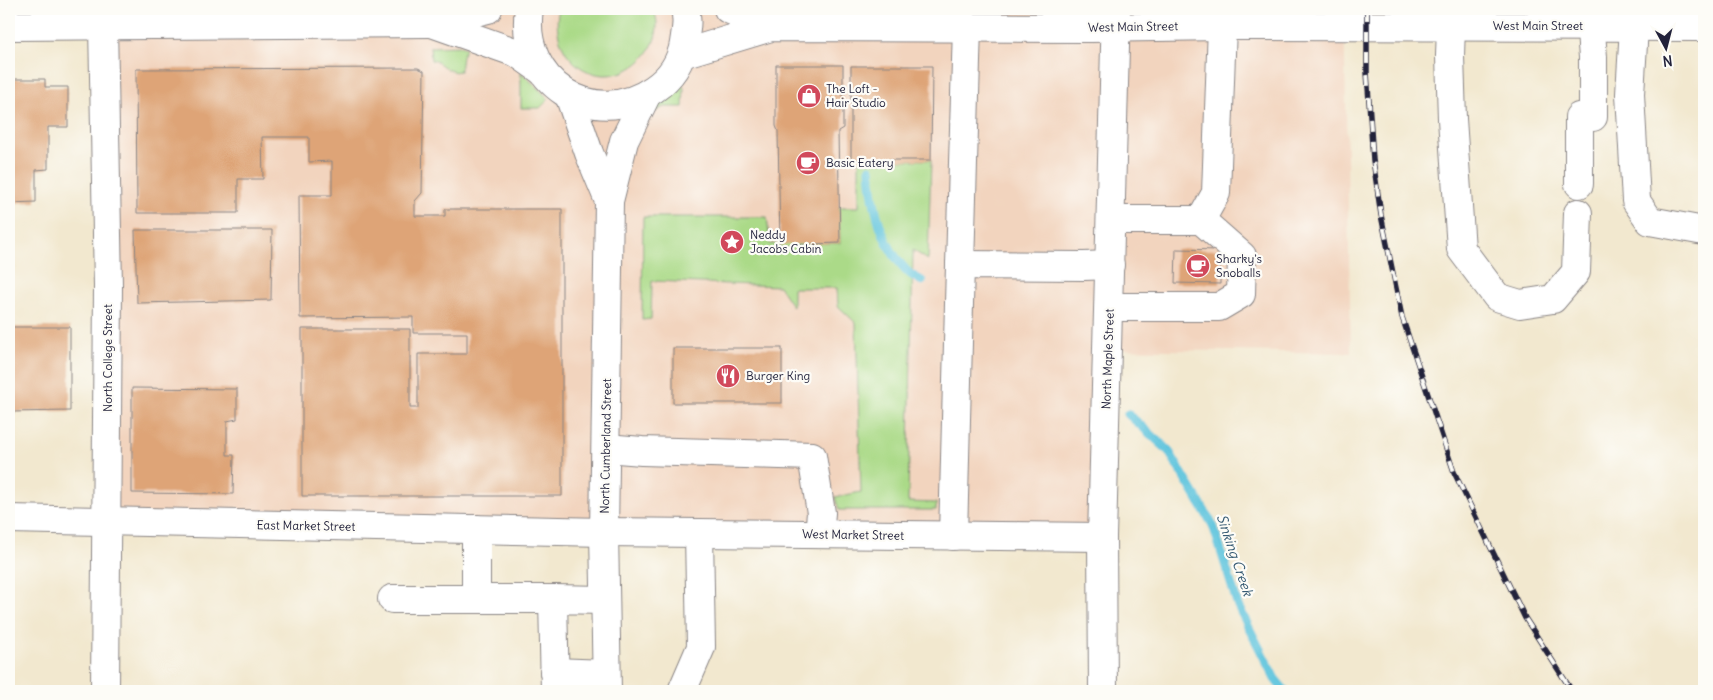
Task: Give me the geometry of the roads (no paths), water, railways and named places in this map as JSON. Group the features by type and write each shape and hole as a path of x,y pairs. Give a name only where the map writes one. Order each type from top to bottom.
{"main road":[{"path":"9,26 103,17 432,23 488,9"},
{"path":"529,9 527,20 528,38 532,54 540,70"},
{"path":"432,23 517,53 540,70 553,84 569,96 588,103 608,105 629,102 648,94 662,84 674,70 682,54 688,20 685,9"},
{"name":"West Main Street","path":"728,9 771,27"},
{"name":"North College Street","path":"103,17 108,286 105,691"},
{"name":"West Main Street","path":"682,54 771,27 968,27 1116,18 1222,26 1451,26 1589,18 1634,27 1704,27"},
{"name":"North Maple Street","path":"1103,691 1102,537 1116,18"},
{"path":"1579,184 1594,58 1589,18"},
{"path":"1201,220 1216,193 1222,26"},
{"path":"1451,26 1452,118 1462,249 1497,297 1520,304 1553,299 1576,272 1578,213"},
{"path":"953,536 968,27"},
{"path":"1634,27 1630,94 1636,201 1650,221 1704,231"},
{"name":"North Cumberland Street","path":"606,682 604,532 609,201 624,140 648,94"},
{"name":"North Cumberland Street","path":"569,96 586,146 609,201"},
{"path":"1109,307 1219,307 1241,294 1242,256 1201,220 1111,220"},
{"path":"960,265 1110,265"},
{"path":"606,448 642,451 812,456 821,513 819,534"},
{"name":"East Market Street","path":"9,519 604,532"},
{"path":"476,530 476,599"},
{"name":"West Market Street","path":"604,532 1102,537"},
{"path":"682,691 701,646 699,533"},
{"path":"392,599 605,600"},
{"path":"553,599 555,682 606,682"}],"waterway":[{"name":"Sinking Creek","path":"870,169 873,196 884,236 897,260 906,270 922,281"},
{"name":"Sinking Creek","path":"1128,414 1168,450 1213,525 1238,606 1275,679 1285,691"}],"railway":[{"path":"1367,9 1367,72 1373,160 1381,215 1402,317 1454,472 1525,618 1572,691"}],"place":[{"name":"The Loft - Hair Studio","path":"809,96"},
{"name":"Basic Eatery","path":"808,163"},
{"name":"Neddy Jacobs Cabin","path":"732,242"},
{"name":"Sharky's Snoballs","path":"1198,266"},
{"name":"Burger King","path":"728,376"}]}
